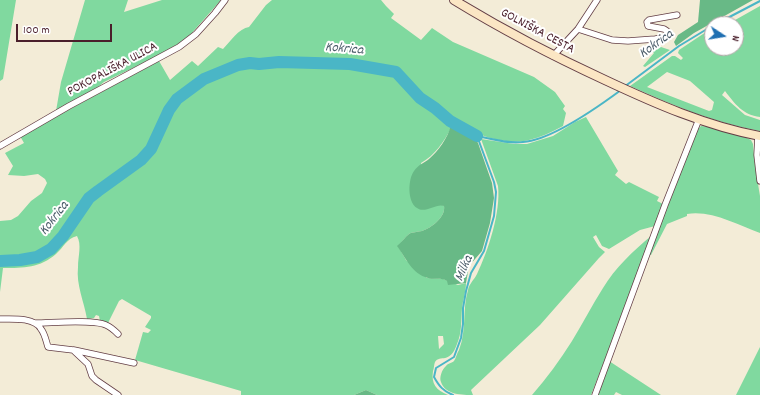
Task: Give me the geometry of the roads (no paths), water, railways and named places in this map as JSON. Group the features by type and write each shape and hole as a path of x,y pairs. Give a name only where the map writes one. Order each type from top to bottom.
{"main road":[{"name":"GOLNIŠKA CESTA","path":"454,0 553,56 630,92 718,126 759,136"}],"street":[{"name":"POKOPALIŠKA ULICA","path":"0,146 69,106 179,47 196,34 225,0"},
{"path":"553,56 578,29 597,0"},
{"path":"578,29 612,40 628,41 663,38 667,35 667,30 664,28 648,26 647,22 649,20 677,15"},
{"path":"595,395 665,205 699,119"},
{"path":"759,136 757,156 760,181"},
{"path":"0,319 34,323 93,322 105,324 118,334"},
{"path":"34,323 41,328 48,346 134,363"},
{"path":"74,350 88,364 92,376 118,395"}],"waterway":[{"name":"Kokrica","path":"731,16 760,1"},
{"name":"Kokrica","path":"624,87 679,46 704,31"},
{"name":"Kokrica","path":"0,261 37,257 51,249 63,236 89,198 141,160 151,149 169,110 177,99 204,79 238,65 279,62 350,64 396,72 420,98 450,121 477,136"},
{"name":"Milka","path":"453,395 444,390 434,377 436,368 454,357 461,338 463,308 471,273 484,251 494,216 496,192 494,182 477,136 512,142 535,140 574,122 621,90"}]}
